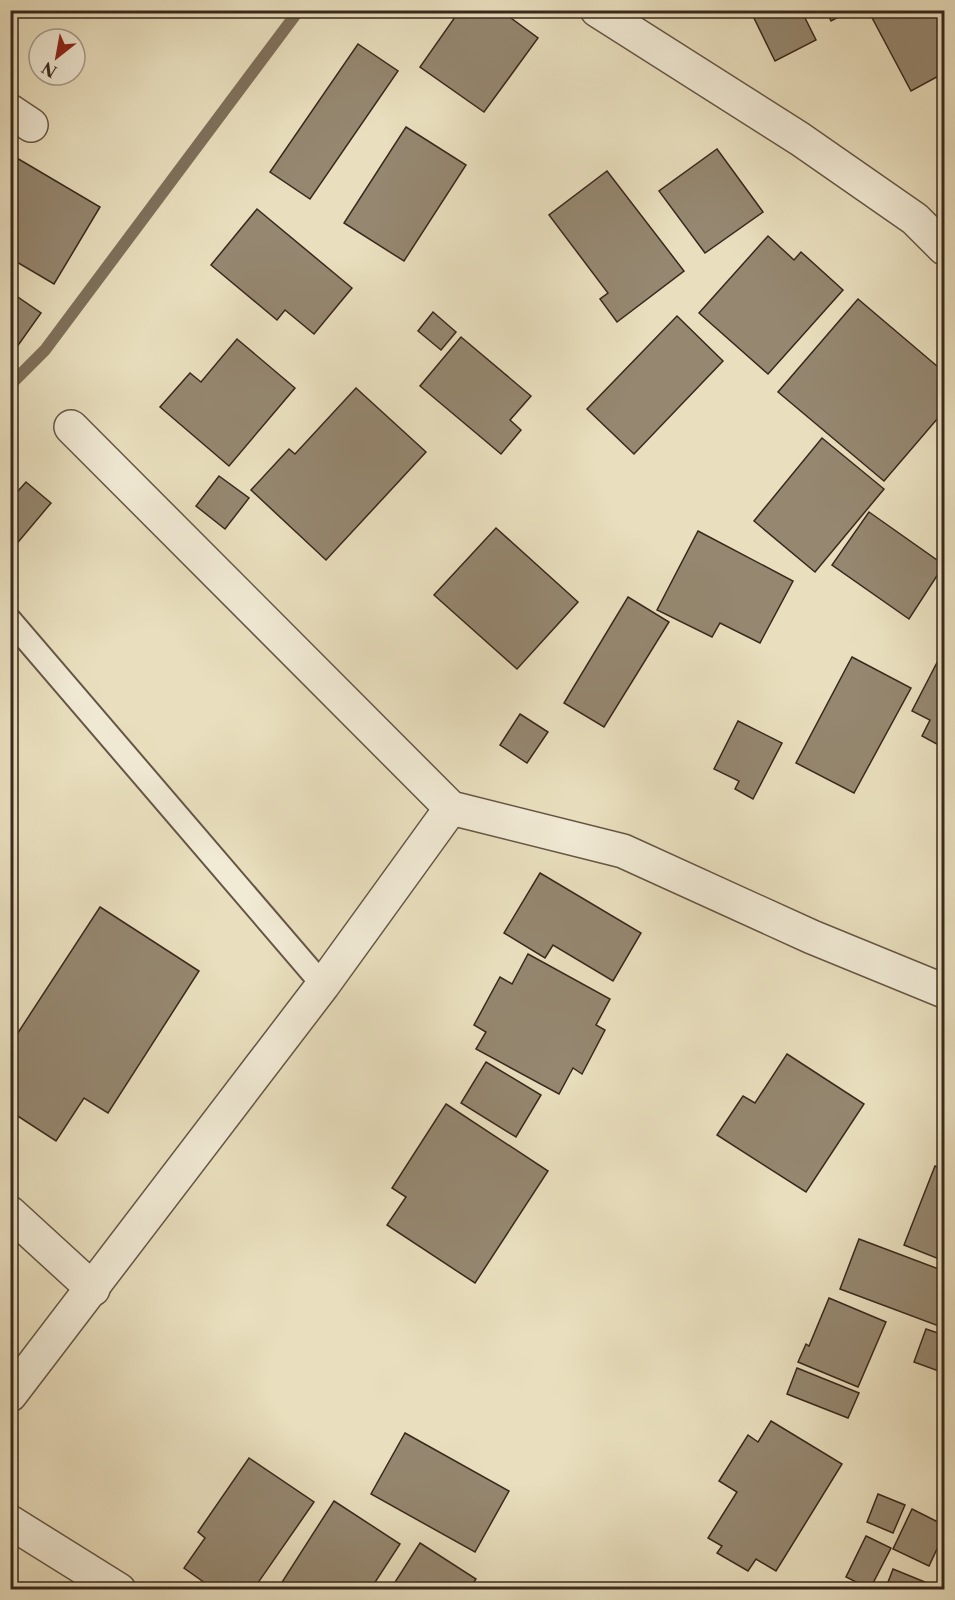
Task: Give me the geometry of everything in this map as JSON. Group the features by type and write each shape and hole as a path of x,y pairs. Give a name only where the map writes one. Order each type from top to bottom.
{"street":[{"path":"597,10 800,139 915,219 945,248"},
{"path":"71,427 451,808 623,851 812,937 945,991"},
{"path":"10,1395 323,985 451,808"},
{"path":"10,1213 93,1289"},
{"path":"10,1522 119,1590"}],"lane":[{"path":"10,620 323,985"}],"building":[{"path":"460,10 500,10 538,38 484,112 420,67"},
{"path":"750,10 801,10 816,40 775,61"},
{"path":"826,10 852,10 831,21"},
{"path":"872,10 944,10 944,73 911,91 869,12"},
{"path":"358,44 398,71 310,199 270,172"},
{"path":"406,127 466,165 404,261 344,223"},
{"path":"717,149 763,212 705,253 659,191"},
{"path":"10,154 100,207 54,284 10,258"},
{"path":"607,171 684,271 617,322 600,299 608,293 549,215"},
{"path":"257,209 352,288 314,334 285,310 277,320 211,265"},
{"path":"768,236 794,260 801,252 843,290 768,374 699,313"},
{"path":"12,293 41,313 14,351 10,349"},
{"path":"858,299 944,372 944,411 884,481 778,392"},
{"path":"433,312 456,332 441,350 418,331"},
{"path":"677,316 723,361 634,454 587,409"},
{"path":"461,337 531,396 510,420 521,430 501,454 420,386"},
{"path":"237,339 295,388 229,466 160,407 190,373 201,382"},
{"path":"356,388 426,452 326,560 251,490 289,449 295,454"},
{"path":"822,438 884,489 815,572 754,521"},
{"path":"219,476 249,498 225,529 196,506"},
{"path":"26,482 51,503 14,547 10,544 10,500"},
{"path":"869,512 944,565 909,619 832,565"},
{"path":"496,528 578,602 517,669 434,595"},
{"path":"698,531 793,581 760,643 720,623 712,637 657,610"},
{"path":"628,597 669,622 604,727 564,703"},
{"path":"944,649 944,748 922,736 930,720 912,711"},
{"path":"852,657 911,688 854,793 796,763"},
{"path":"520,714 548,732 527,763 500,745"},
{"path":"738,721 782,743 753,799 735,789 739,781 714,769"},
{"path":"540,873 641,933 613,981 553,945 545,958 504,933"},
{"path":"100,907 199,971 108,1113 84,1098 56,1141 10,1111 10,1045"},
{"path":"528,954 610,999 596,1025 605,1030 582,1074 573,1068 559,1094 476,1049 486,1032 474,1025 500,977 512,984"},
{"path":"787,1054 864,1104 806,1192 717,1135 743,1096 755,1103"},
{"path":"486,1062 541,1095 516,1137 461,1103"},
{"path":"446,1104 548,1171 475,1283 387,1225 406,1197 392,1188"},
{"path":"935,1166 944,1170 944,1261 904,1245"},
{"path":"859,1239 944,1271 944,1328 840,1289"},
{"path":"829,1298 886,1322 858,1387 798,1362 806,1344 809,1346"},
{"path":"926,1329 944,1335 944,1373 914,1362"},
{"path":"797,1368 859,1393 848,1418 787,1394"},
{"path":"771,1421 842,1464 776,1571 756,1559 748,1571 717,1553 722,1546 708,1538 737,1492 719,1481 748,1435 758,1442"},
{"path":"405,1433 509,1491 475,1552 371,1494"},
{"path":"249,1458 314,1502 253,1590 215,1590 184,1568 205,1538 198,1532"},
{"path":"878,1494 905,1505 893,1533 867,1522"},
{"path":"334,1501 400,1544 370,1590 277,1590"},
{"path":"912,1509 944,1525 944,1534 929,1566 893,1549"},
{"path":"866,1536 891,1548 870,1589 846,1577"},
{"path":"420,1543 476,1579 469,1590 390,1590"},
{"path":"893,1569 937,1587 936,1590 885,1590"}],"waterway":[{"path":"10,385 45,350 299,10"}]}
